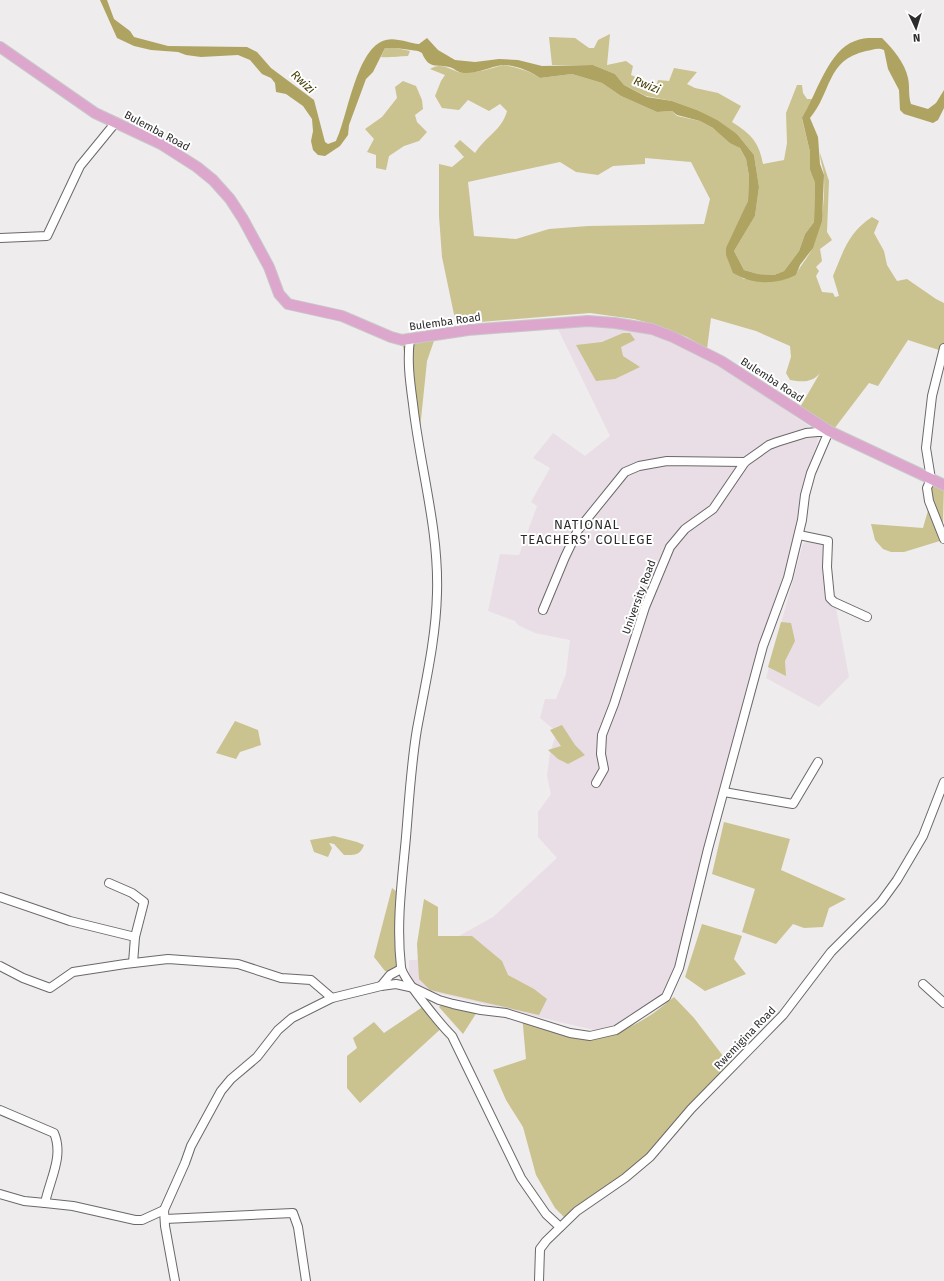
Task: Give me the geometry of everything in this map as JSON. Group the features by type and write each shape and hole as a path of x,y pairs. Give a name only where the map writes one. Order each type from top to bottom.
{"main road":[{"name":"Bulemba Road","path":"0,47 87,107 161,144 197,167 213,180 230,199 243,219 269,267 279,294 288,304 334,313 391,337 410,339 468,330 588,321 615,323 652,329 673,337 720,361 829,431 944,485"}],"street":[{"path":"0,238 47,236 80,166 116,122"},
{"path":"410,339 408,364 414,415 434,534 437,592 432,643 411,768 406,840 400,884 398,916 401,969 452,1036 521,1178 546,1214 560,1227"},
{"path":"944,348 936,372 926,448 931,479 927,488 929,501 944,539"},
{"path":"175,1281 164,1214 191,1146 221,1091 231,1079 257,1057 284,1024 307,1009 332,998 381,986 396,984 414,988 439,1000 481,1010 506,1013 578,1035 603,1034 616,1030 642,1014 666,996 675,979 763,646 788,578 799,535 805,495 811,473 829,431"},
{"name":"University Road","path":"596,783 604,769 601,754 602,735 614,704 645,607 666,555 685,529 713,509 745,462 769,445 777,442 806,433 829,431"},
{"path":"543,610 578,530 625,472 640,466 667,461 745,462"},
{"path":"799,535 828,541 827,567 830,598 834,602 867,617"},
{"path":"724,792 792,804 818,762"},
{"name":"Rwemigina Road","path":"538,1281 540,1249 577,1211 625,1178 650,1157 691,1109 783,1015 831,952 881,902 897,880 923,836 944,782"},
{"path":"109,883 132,893 144,902 135,937 133,963"},
{"path":"0,897 70,921 135,937"},
{"path":"0,966 23,978 50,988 73,972 133,963 168,959 238,964 281,978 312,980 332,998"},
{"path":"381,986 390,975 401,969"},
{"path":"923,984 944,1003"},
{"path":"0,1110 54,1133 58,1142 58,1154 45,1203"},
{"path":"0,1194 24,1201 73,1206 135,1220 142,1220 164,1214 292,1213 298,1227 306,1281"}],"shaded area":[{"path":"100,0 107,0 114,19 130,31 134,37 168,46 247,47 257,52 271,68 314,100 325,142 328,144 336,141 354,84 367,55 376,45 390,39 419,44 427,38 438,50 455,60 475,62 499,59 518,60 542,66 593,65 615,74 624,85 647,97 672,101 697,110 717,120 737,134 754,155 759,187 755,216 734,251 744,270 758,274 774,275 784,271 799,251 805,234 814,222 815,183 810,170 810,152 802,118 830,64 837,54 846,46 855,41 868,38 882,38 904,67 908,78 911,104 928,109 936,103 944,90 944,108 938,120 933,123 904,114 900,110 899,90 888,69 884,50 882,49 866,51 853,55 843,62 831,78 817,108 810,118 818,137 820,164 824,175 822,221 813,248 800,265 796,275 780,281 757,282 733,273 726,255 726,248 748,201 749,176 746,159 740,148 730,143 713,128 700,121 677,115 672,111 657,112 621,96 602,83 572,74 540,78 522,68 506,65 469,73 462,73 453,68 430,64 427,62 422,53 418,51 385,48 373,72 366,79 349,125 348,135 340,146 325,156 318,155 313,150 311,141 313,131 312,119 303,106 286,94 276,92 275,83 271,78 262,74 250,60 238,55 201,57 186,55 178,52 151,50 134,46 117,38"},
{"path":"610,34 607,65 626,61 633,66 631,75 656,86 658,80 669,81 674,68 697,72 687,84 695,88 718,93 741,106 732,122 753,139 759,150 763,164 784,160 787,143 786,113 797,85 802,85 803,93 807,99 813,99 802,119 810,152 810,170 815,183 814,222 805,234 799,251 784,271 774,275 758,274 744,270 734,251 755,216 759,187 754,155 737,134 697,110 672,101 646,96 624,85 615,74 593,65 552,65 549,37 575,38 589,48 594,48 598,40"},
{"path":"385,48 396,48 410,51 408,56 381,57"},
{"path":"503,65 527,71 540,78 572,74 602,83 621,96 657,112 672,111 677,116 700,121 713,128 740,148 746,159 749,176 748,201 726,254 734,273 744,279 796,275 810,253 819,229 823,204 824,174 820,153 829,181 827,232 832,240 820,249 822,261 816,267 819,271 816,276 822,292 833,293 835,297 839,296 833,276 840,258 857,229 872,217 879,221 874,233 884,251 887,265 897,281 907,279 944,303 944,344 942,351 908,340 878,386 869,383 834,429 799,409 820,373 814,379 806,381 790,380 786,373 791,357 790,346 756,331 711,318 707,349 687,337 653,324 634,319 590,313 456,324 442,257 439,216 439,164 452,167 464,157 454,146 460,140 475,153 498,128 505,118 507,111 500,104 489,111 468,100 459,110 442,108 435,96 445,75 430,69 439,66 457,72 466,73","holes":["645,158 691,162 710,199 704,224 588,226 549,229 516,239 474,236 468,182 560,162 576,172 598,175 613,166 645,164"]},
{"path":"403,81 416,86 422,100 423,109 415,115 417,122 427,132 419,141 404,146 389,156 386,170 376,168 376,155 367,152 374,139 365,129 382,117 397,98 395,87"},
{"path":"555,323 646,329 684,345 738,377 820,434 806,478 796,535 675,977 664,994 645,1011 610,1027 594,1030 421,989 414,983 409,973 409,960 416,960 493,917 557,858 538,837 538,812 551,794 547,776 550,752 557,732 540,718 545,699 556,699 566,674 570,640 535,633 518,625 515,621 488,611 500,554 519,555 537,506 531,502 550,468 533,458 553,433 585,456 610,436"},
{"path":"623,333 630,333 635,340 621,347 623,356 640,367 615,379 596,381 576,345 602,342"},
{"path":"436,335 427,361 420,429 402,342"},
{"path":"932,481 944,485 943,524 933,498"},
{"path":"929,507 943,540 904,552 891,552 883,549 875,540 871,524 923,528"},
{"path":"807,541 831,545 833,592 849,677 819,707 766,678 803,544"},
{"path":"781,622 791,623 795,641 785,661 786,676 768,667"},
{"path":"235,721 258,730 261,745 240,752 236,759 216,753"},
{"path":"562,725 575,745 585,755 568,764 558,759 548,750 561,746 550,730"},
{"path":"724,822 790,839 781,870 846,899 829,908 823,927 804,928 793,924 776,944 742,932 755,889 712,874"},
{"path":"334,836 364,845 359,853 354,855 344,855 334,844 329,843 332,848 328,857 314,852 310,840"},
{"path":"392,888 400,894 404,965 396,971 385,971 374,957"},
{"path":"424,899 438,907 438,936 472,936 502,961 508,975 534,989 547,999 539,1015 430,990 419,979 417,944"},
{"path":"702,924 742,936 734,959 746,974 705,991 685,977"},
{"path":"674,997 694,1018 733,1069 678,1127 655,1157 567,1220 555,1208 536,1175 523,1127 506,1100 493,1070 526,1059 522,1015 565,1031 586,1034 601,1034 627,1028 639,1022"},
{"path":"430,1002 446,1024 360,1103 347,1088 347,1056 357,1048 353,1038 374,1022 384,1033"},
{"path":"443,1003 479,1009 463,1034 439,1007"}],"district":[{"name":"NATIONAL TEACHERS' COLLEGE","path":"587,532"}],"water label":[{"name":"Rwizi","path":"303,82"},
{"name":"Rwizi","path":"647,85"}]}
